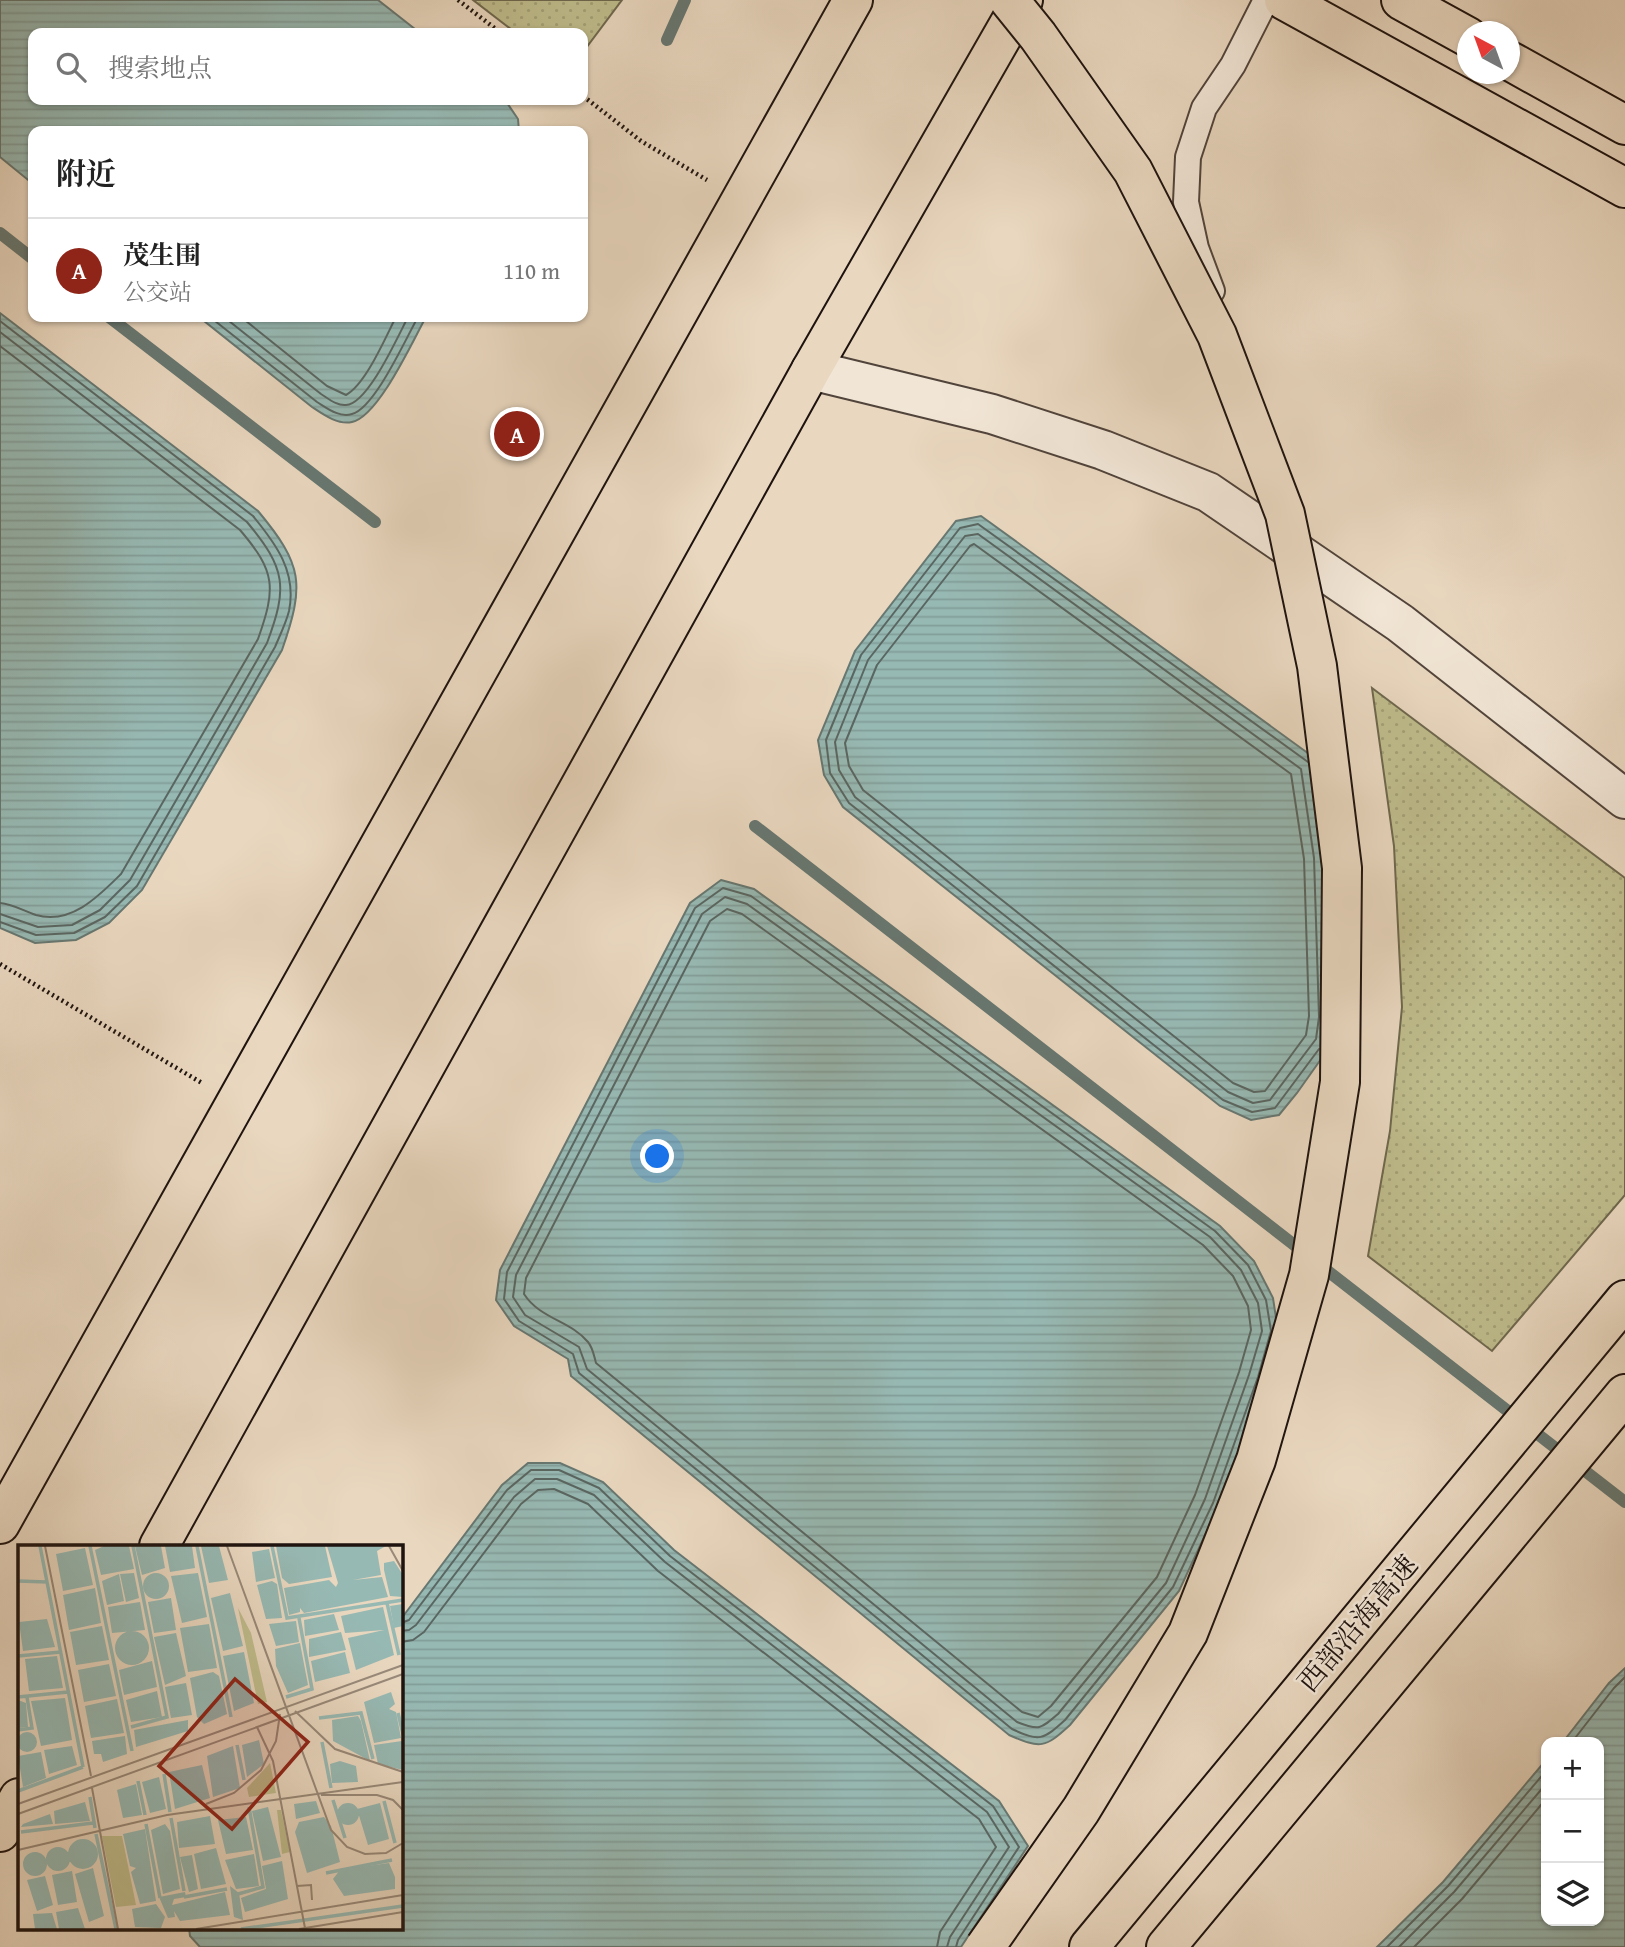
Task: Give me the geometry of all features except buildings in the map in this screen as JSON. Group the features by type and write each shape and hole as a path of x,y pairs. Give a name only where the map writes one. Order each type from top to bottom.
{"highway":[{"path":"0,1524 853,0"},
{"path":"985,1947 1081,1810 1188,1633 1256,1460 1309,1275 1340,1082 1342,868 1317,666 1284,514 1217,335 1133,171 1038,36 1009,0"},
{"path":"160,1545 811,370 1023,0"},
{"path":"1284,0 1625,188"},
{"path":"1401,0 1457,31"},
{"path":"1520,67 1625,125"},
{"name":"西部沿海高速","path":"1089,1947 1625,1300"},
{"path":"1166,1947 1625,1394"},
{"path":"0,1832 18,1800"}],"street":[{"path":"811,370 992,414 1103,450 1208,492 1400,623 1625,799"}],"lane":[{"path":"1266,0 1233,65 1205,108 1188,157 1186,202 1196,248 1316,567"}],"path":[{"path":"458,0 494,28"},
{"path":"588,100 640,141 741,200"},
{"path":"0,964 235,1103"}],"shaded area":[{"path":"473,0 622,0 588,45 588,28 509,28"},
{"path":"1372,688 1625,878 1625,1195 1492,1351 1368,1256 1390,1131 1402,1007 1394,846"}],"water":[{"path":"0,0 378,0 414,28 28,28 28,105 508,105 518,119 519,126 28,126 28,180 0,157"},
{"path":"0,313 258,511 284,546 296,576 294,608 282,650 142,890 109,923 76,940 35,943 0,928"},
{"path":"205,322 423,322 384,392 362,417 352,422 342,422 331,419 312,407"},
{"path":"981,516 1316,759 1330,857 1331,1045 1279,1115 1251,1120 1220,1106 843,807 824,775 818,740 855,651 956,521"},
{"path":"721,880 754,889 1220,1226 1254,1261 1273,1298 1278,1331 1243,1442 1219,1505 1179,1591 1070,1725 1048,1742 1029,1743 1009,1735 571,1376 568,1359 514,1326 496,1300 500,1270 690,903"},
{"path":"528,1463 560,1463 603,1482 674,1550 999,1801 1028,1846 961,1947 200,1947 190,1936 189,1930 402,1930 402,1618 502,1485"},
{"path":"1625,1668 1625,1947 1377,1947 1443,1882 1541,1766 1541,1926 1604,1926 1604,1737 1567,1737 1609,1683"}],"waterway":[{"path":"667,40 685,0"},
{"path":"0,233 28,255"},
{"path":"115,322 375,522"},
{"path":"755,826 1625,1502"}],"place":[{"name":"茂生围","path":"517,434"}]}
